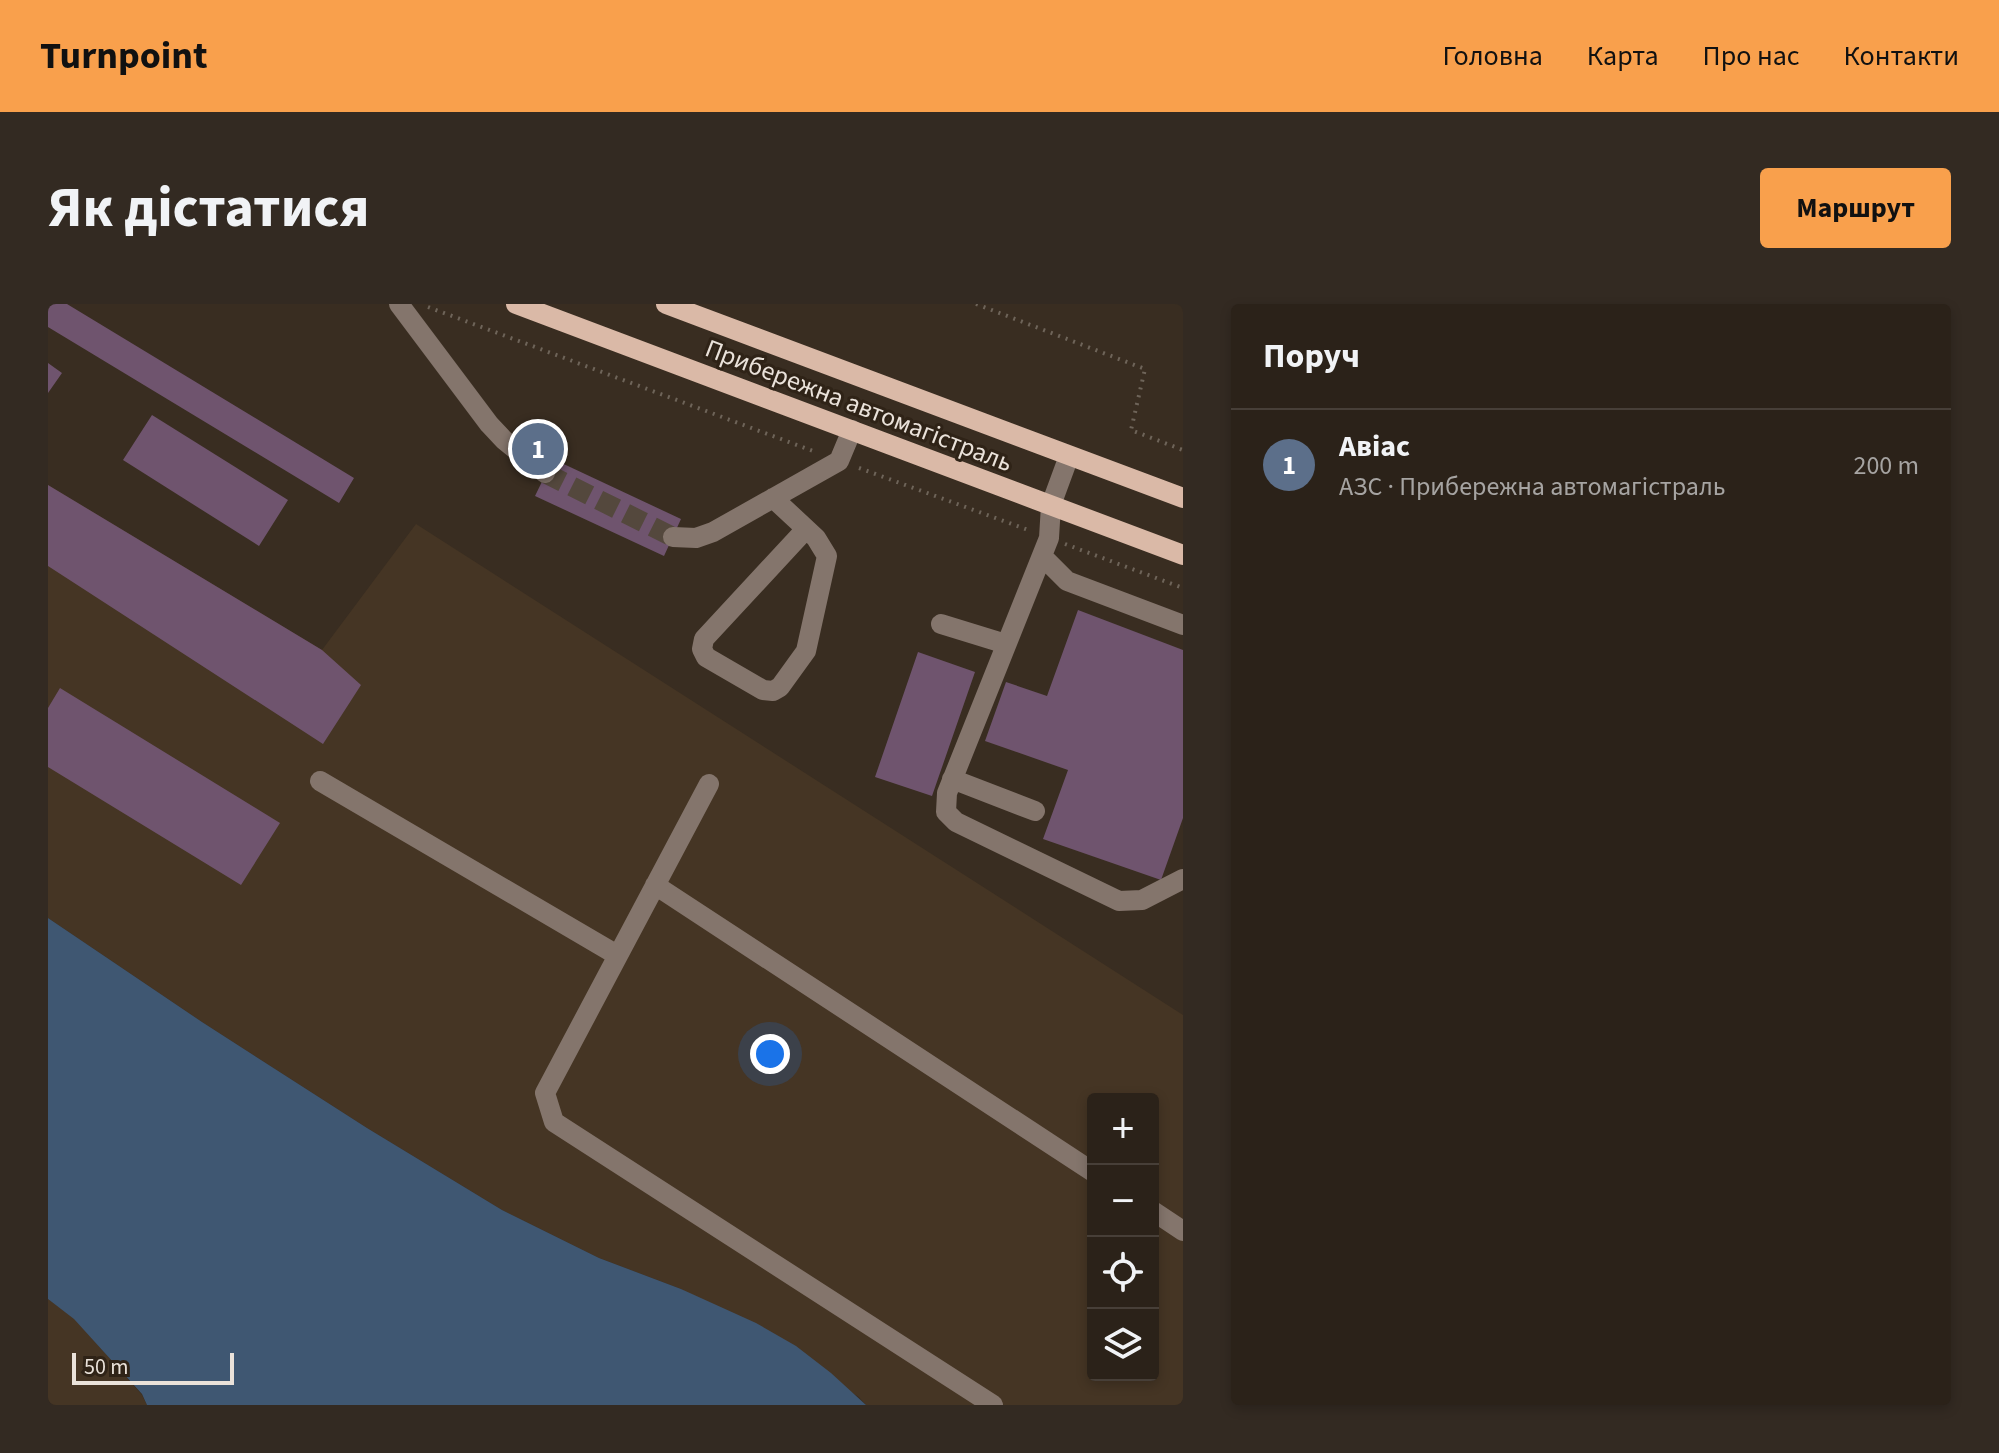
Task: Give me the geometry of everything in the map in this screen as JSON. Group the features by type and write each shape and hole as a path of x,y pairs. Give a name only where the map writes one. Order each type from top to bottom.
{"main road":[{"name":"Прибережна автомагістраль","path":"516,304 1183,555"},
{"name":"Прибережна автомагістраль","path":"666,304 1183,498"}],"lane":[{"path":"399,304 489,424 545,473"},
{"path":"673,537 696,538 713,532 839,461 852,430"},
{"path":"1069,456 1051,505 1045,547 952,779 947,793 946,812 956,822 1119,901 1142,900 1183,879"},
{"path":"773,498 816,538 827,556 806,651 780,687 773,691 763,690 706,657 702,649 704,639 806,529"},
{"path":"1045,547 1067,581 1183,625"},
{"path":"941,624 1006,644"},
{"path":"952,779 1035,811"},
{"path":"320,781 617,955"},
{"path":"709,784 545,1093 554,1122 993,1405"},
{"path":"655,885 1087,1168"},
{"path":"1159,1215 1183,1231"}],"path":[{"path":"421,304 839,461 1045,547 1183,588"},
{"path":"976,304 1145,369 1131,430 1183,450"}],"shaded area":[{"path":"48,485 322,650 416,524 1183,1015 1183,1405 866,1405 859,1397 681,1289 599,1258 502,1210 202,1022 48,918"},
{"path":"48,1299 74,1318 142,1395 147,1405 48,1405"}],"water":[{"path":"48,918 202,1022 502,1210 599,1258 681,1289 756,1323 796,1346 866,1405 147,1405 142,1394 74,1319 48,1299"}],"building":[{"path":"48,304 67,304 354,478 339,503 48,327"},
{"path":"48,363 62,373 48,393"},
{"path":"152,415 288,500 259,546 123,460"},
{"path":"553,459 681,519 664,556 535,496"},
{"path":"48,485 322,650 361,685 323,744 48,566"},
{"path":"1078,610 1183,650 1183,818 1161,880 1043,839 1068,770 985,741 1006,682 1047,696"},
{"path":"918,652 975,672 932,796 875,777"},
{"path":"60,688 280,823 241,885 48,767 48,708"}],"tunnel":[{"path":"545,473 673,537"}],"place":[{"name":"Авіас","path":"538,449"}]}
